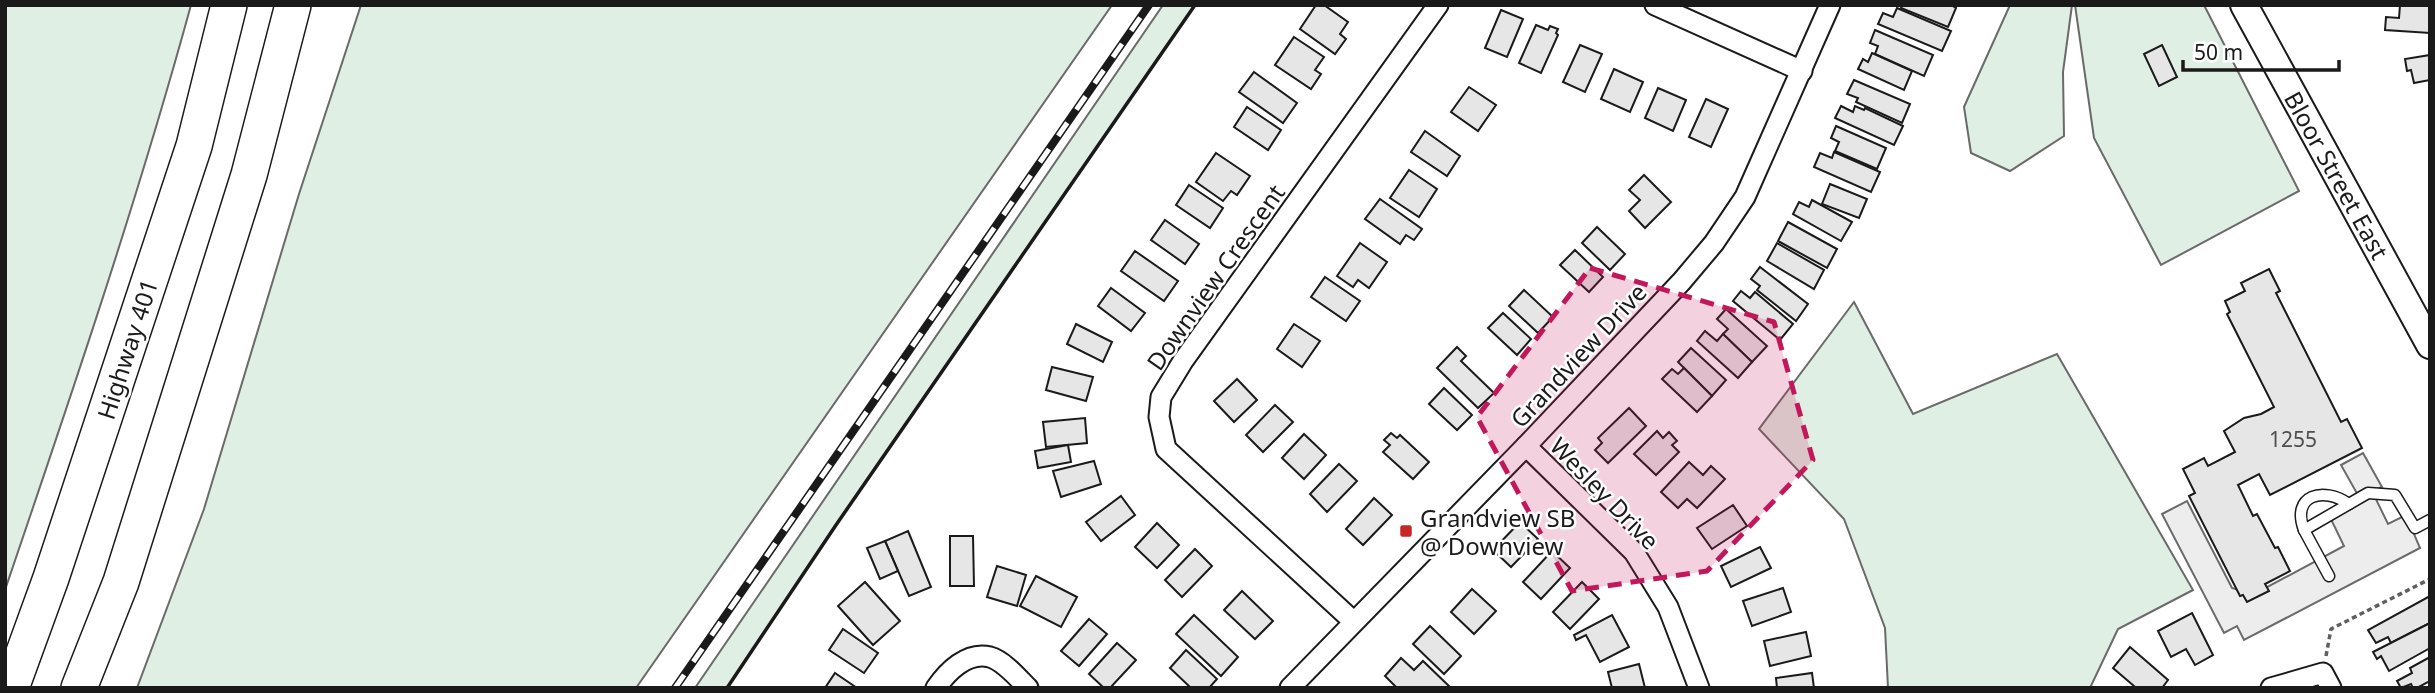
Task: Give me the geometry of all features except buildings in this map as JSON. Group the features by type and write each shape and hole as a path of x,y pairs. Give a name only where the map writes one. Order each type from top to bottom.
{"highway":[{"name":"Highway 401","path":"11,688 51,578 194,146 229,5"},
{"path":"79,688 121,582 241,201 293,5"}],"main road":[{"name":"Bloor Street East","path":"2244,5 2430,345"}],"street":[{"name":"Downview Crescent","path":"1353,621 1166,449 1159,417 1161,397 1191,350 1438,5"},
{"path":"1656,5 1802,71"},
{"name":"Grandview Drive","path":"1290,688 1526,446 1682,281 1714,243 1745,197 1830,5"},
{"name":"Wesley Drive","path":"1526,446 1633,552 1668,607 1699,688"},
{"path":"936,688 948,671 959,663 973,658 989,657 1004,665 1028,688"},
{"path":"2271,688 2327,680"}],"lane":[{"path":"2329,576 2299,517 2302,507 2309,500 2326,493 2337,495 2349,504"},
{"path":"2304,530 2368,493 2395,495 2415,528 2430,520"}],"path":[{"path":"2327,680 2331,629 2430,579"}],"highlighted area":[{"path":"1590,268 1774,322 1813,460 1707,571 1572,591 1477,417"}],"green space":[{"path":"5,5 191,5 126,226 5,590"},
{"path":"361,5 1112,5 636,688 137,688 204,509 299,194"},
{"path":"1163,5 1195,5 836,525 727,688 695,688"},
{"path":"2010,5 2072,5 2063,72 2064,136 2010,171 1971,153 1964,107"},
{"path":"2075,5 2204,5 2299,191 2161,265 2094,138"},
{"path":"1854,302 1913,414 2057,354 2193,590 2118,629 2090,688 1888,688 1885,628 1844,519 1759,429"}],"shaded area":[{"path":"2363,453 2382,487 2372,491 2388,524 2406,515 2420,548 2244,640 2237,626 2224,633 2162,514 2187,501 2232,588 2248,593 2258,592 2344,546 2328,513 2359,497 2341,465"}],"railway":[{"path":"675,688 1149,5"}],"wall":[{"path":"727,688 836,525 1195,5"}],"place":[{"name":"Grandview SB @ Downview","path":"1406,531"}]}
